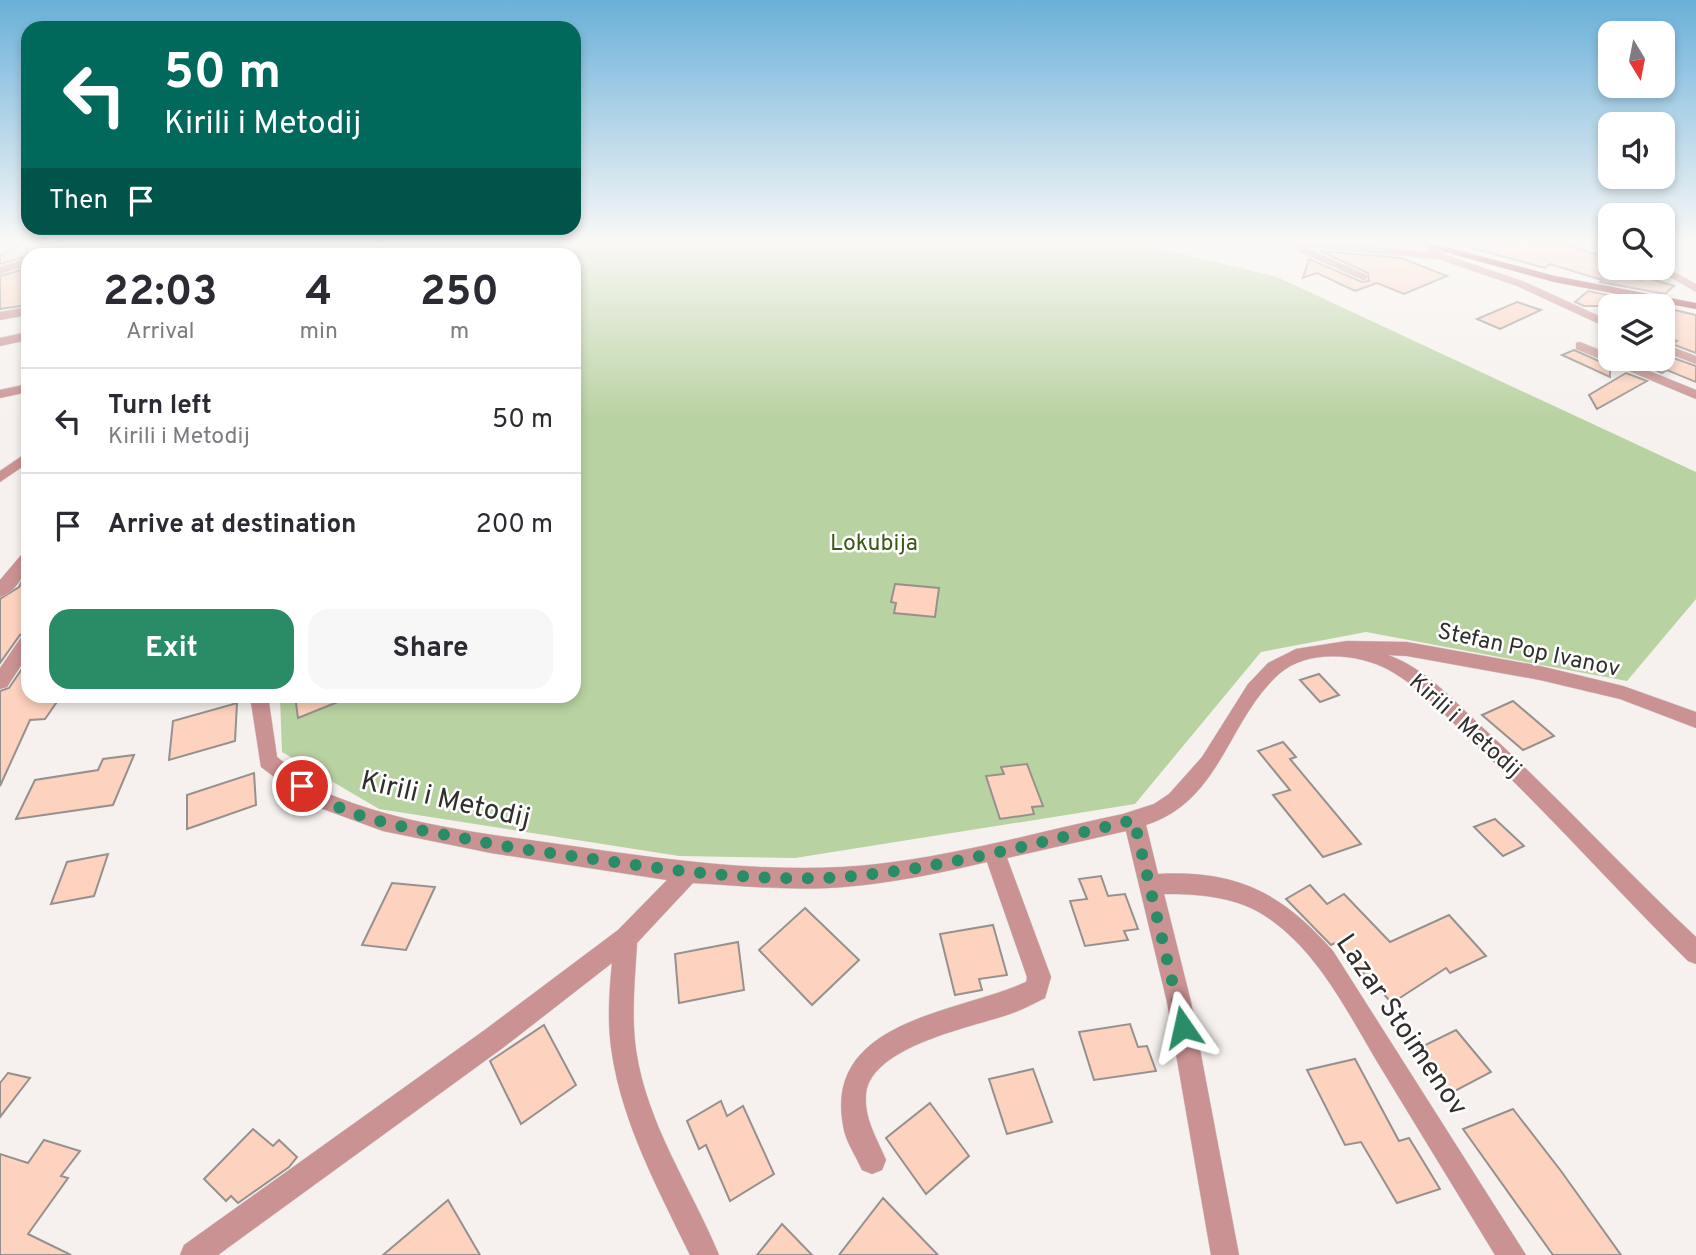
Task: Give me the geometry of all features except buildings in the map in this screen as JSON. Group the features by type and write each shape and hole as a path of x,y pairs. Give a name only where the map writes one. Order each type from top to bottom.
{"main road":[{"path":"1667,301 1696,306"}],"street":[{"path":"1557,301 1598,319"},
{"path":"0,316 21,312"},
{"path":"0,342 21,338"},
{"path":"1580,346 1598,354"},
{"path":"1675,352 1696,360"},
{"path":"1639,371 1696,395"},
{"path":"0,394 21,390"},
{"path":"0,478 21,462"},
{"path":"0,591 21,566"},
{"name":"Stefan Pop Ivanov","path":"1347,648 1407,649 1540,673 1623,693 1696,720"},
{"name":"Kirili i Metodij","path":"260,703 268,761 319,799 383,822 491,844 688,873 774,878 843,877 912,869 1134,820 1161,811 1176,800 1209,763 1255,689 1274,668 1296,656 1347,648 1393,664 1419,680 1538,790 1621,880 1696,953"},
{"path":"0,682 21,651"},
{"path":"1134,820 1179,1002 1225,1255"},
{"path":"872,1160 856,1126 852,1094 858,1072 890,1043 1026,996 1036,990 1038,977 994,851"},
{"path":"194,1255 495,1038 626,938 688,873"},
{"name":"Lazar Stoimenov","path":"1151,885 1177,883 1235,892 1269,906 1307,939 1340,979 1513,1255"},
{"path":"626,938 621,1024 628,1074 638,1107 705,1255"}],"green space":[{"name":"Lokubija","path":"581,301 1328,301 1696,472 1696,599 1627,681 1366,632 1261,652 1135,804 795,858 679,856 379,809 282,752 280,703 581,703"}],"route":[{"path":"302,786 319,799 383,822 491,844 688,873 774,878 843,877 912,869 1134,820 1183,1027"}]}
